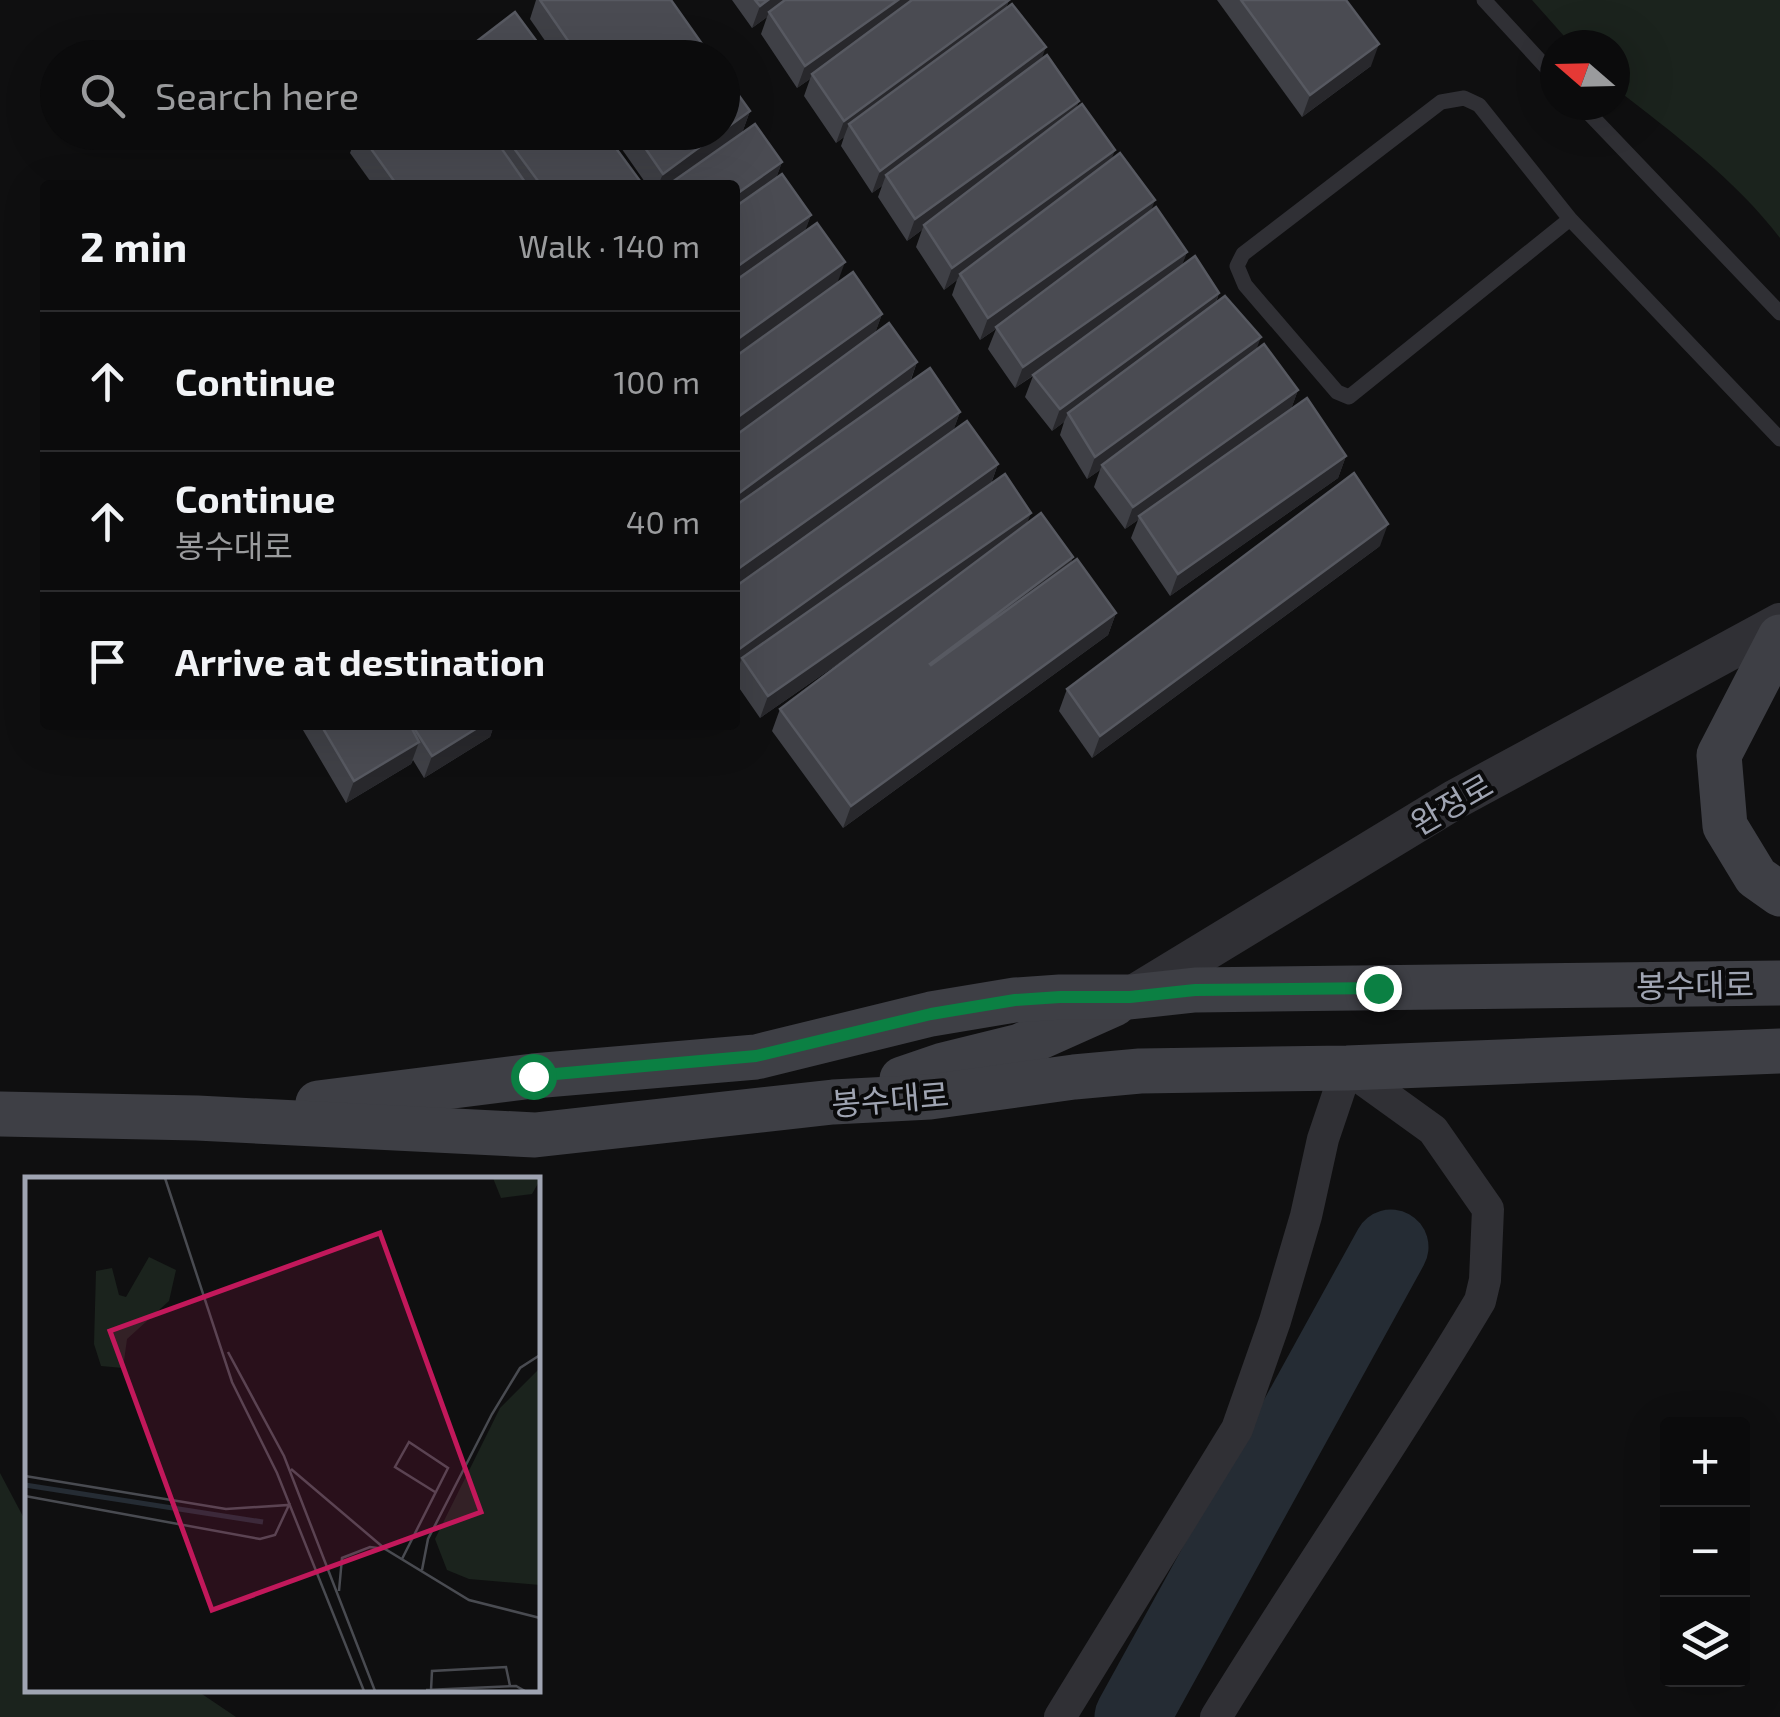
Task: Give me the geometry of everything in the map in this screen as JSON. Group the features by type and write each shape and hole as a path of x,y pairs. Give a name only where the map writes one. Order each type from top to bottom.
{"main road":[{"path":"1780,638 1719,756 1725,826 1756,876 1780,894"},
{"name":"봉수대로","path":"1130,997 1195,990 1780,982"},
{"path":"1472,1063 1454,1051 1447,1038 1451,1019 1464,1001 1488,987"},
{"path":"833,1102 943,1065 1020,1046 1130,997"},
{"path":"197,1118 533,1076 756,1056 931,1014 1015,1000 1130,997"},
{"name":"봉수대로","path":"0,1114 197,1118 536,1135 833,1102 930,1097 1074,1076 1140,1071 1347,1068 1780,1051"}],"street":[{"name":"완정로","path":"1130,997 1454,800 1780,623"},
{"path":"1060,1717 1237,1429 1275,1321 1306,1216 1322,1139 1347,1068 1433,1130 1478,1192 1488,1209 1485,1280 1480,1301 1395,1441 1216,1717"}],"lane":[{"path":"1484,0 1540,61"},
{"path":"1570,219 1350,397 1337,392 1314,366 1245,284 1238,266 1243,254 1442,102 1464,98 1479,105 1570,219 1780,439"},
{"path":"1596,120 1780,313"}],"shaded area":[{"path":"1532,0 1780,0 1780,238 1723,176 1630,100 1630,30 1559,30"},
{"path":"0,1473 25,1520 25,1692 199,1692 236,1717 0,1717"}],"building":[{"path":"540,0 671,0 699,40 568,40"},
{"path":"785,0 898,0 805,66 769,12"},
{"path":"912,0 1009,0 844,121 812,74"},
{"path":"1241,0 1346,0 1379,44 1310,95"},
{"path":"1012,4 1046,47 880,171 849,124"},
{"path":"515,12 536,40 478,40"},
{"path":"1047,55 1079,101 915,219 886,175"},
{"path":"740,97 750,111 740,118"},
{"path":"1082,104 1115,150 952,268 924,225"},
{"path":"755,124 782,162 740,191 740,180 675,180 718,150 740,150 740,135"},
{"path":"372,150 503,150 524,180 393,180"},
{"path":"515,150 617,150 639,180 537,180"},
{"path":"646,150 696,150 663,174"},
{"path":"1120,153 1155,200 988,318 960,274"},
{"path":"782,174 811,215 740,265 740,203"},
{"path":"1156,207 1187,252 1023,367 996,327"},
{"path":"817,223 845,262 740,337 740,277"},
{"path":"1195,256 1219,293 1060,409 1033,375"},
{"path":"853,272 882,314 740,415 740,353"},
{"path":"1225,296 1261,337 1095,457 1068,413"},
{"path":"889,323 917,362 740,492 740,432"},
{"path":"1264,344 1298,390 1133,507 1102,465"},
{"path":"930,368 960,412 740,567 740,502"},
{"path":"1307,398 1346,456 1178,574 1139,516"},
{"path":"967,421 998,464 740,648 740,583"},
{"path":"1354,473 1388,524 1100,736 1067,689"},
{"path":"1005,474 1031,513 768,696 742,658"},
{"path":"1041,513 1073,557 930,664 1077,559 1116,613 851,806 780,709"},
{"path":"324,730 413,730 419,742 354,781"},
{"path":"415,730 474,730 432,756"}],"waterway":[{"path":"1132,1717 1391,1247"}],"route":[{"path":"533,1076 756,1056 931,1014 1015,1000 1130,997 1195,990 1378,988"}]}
